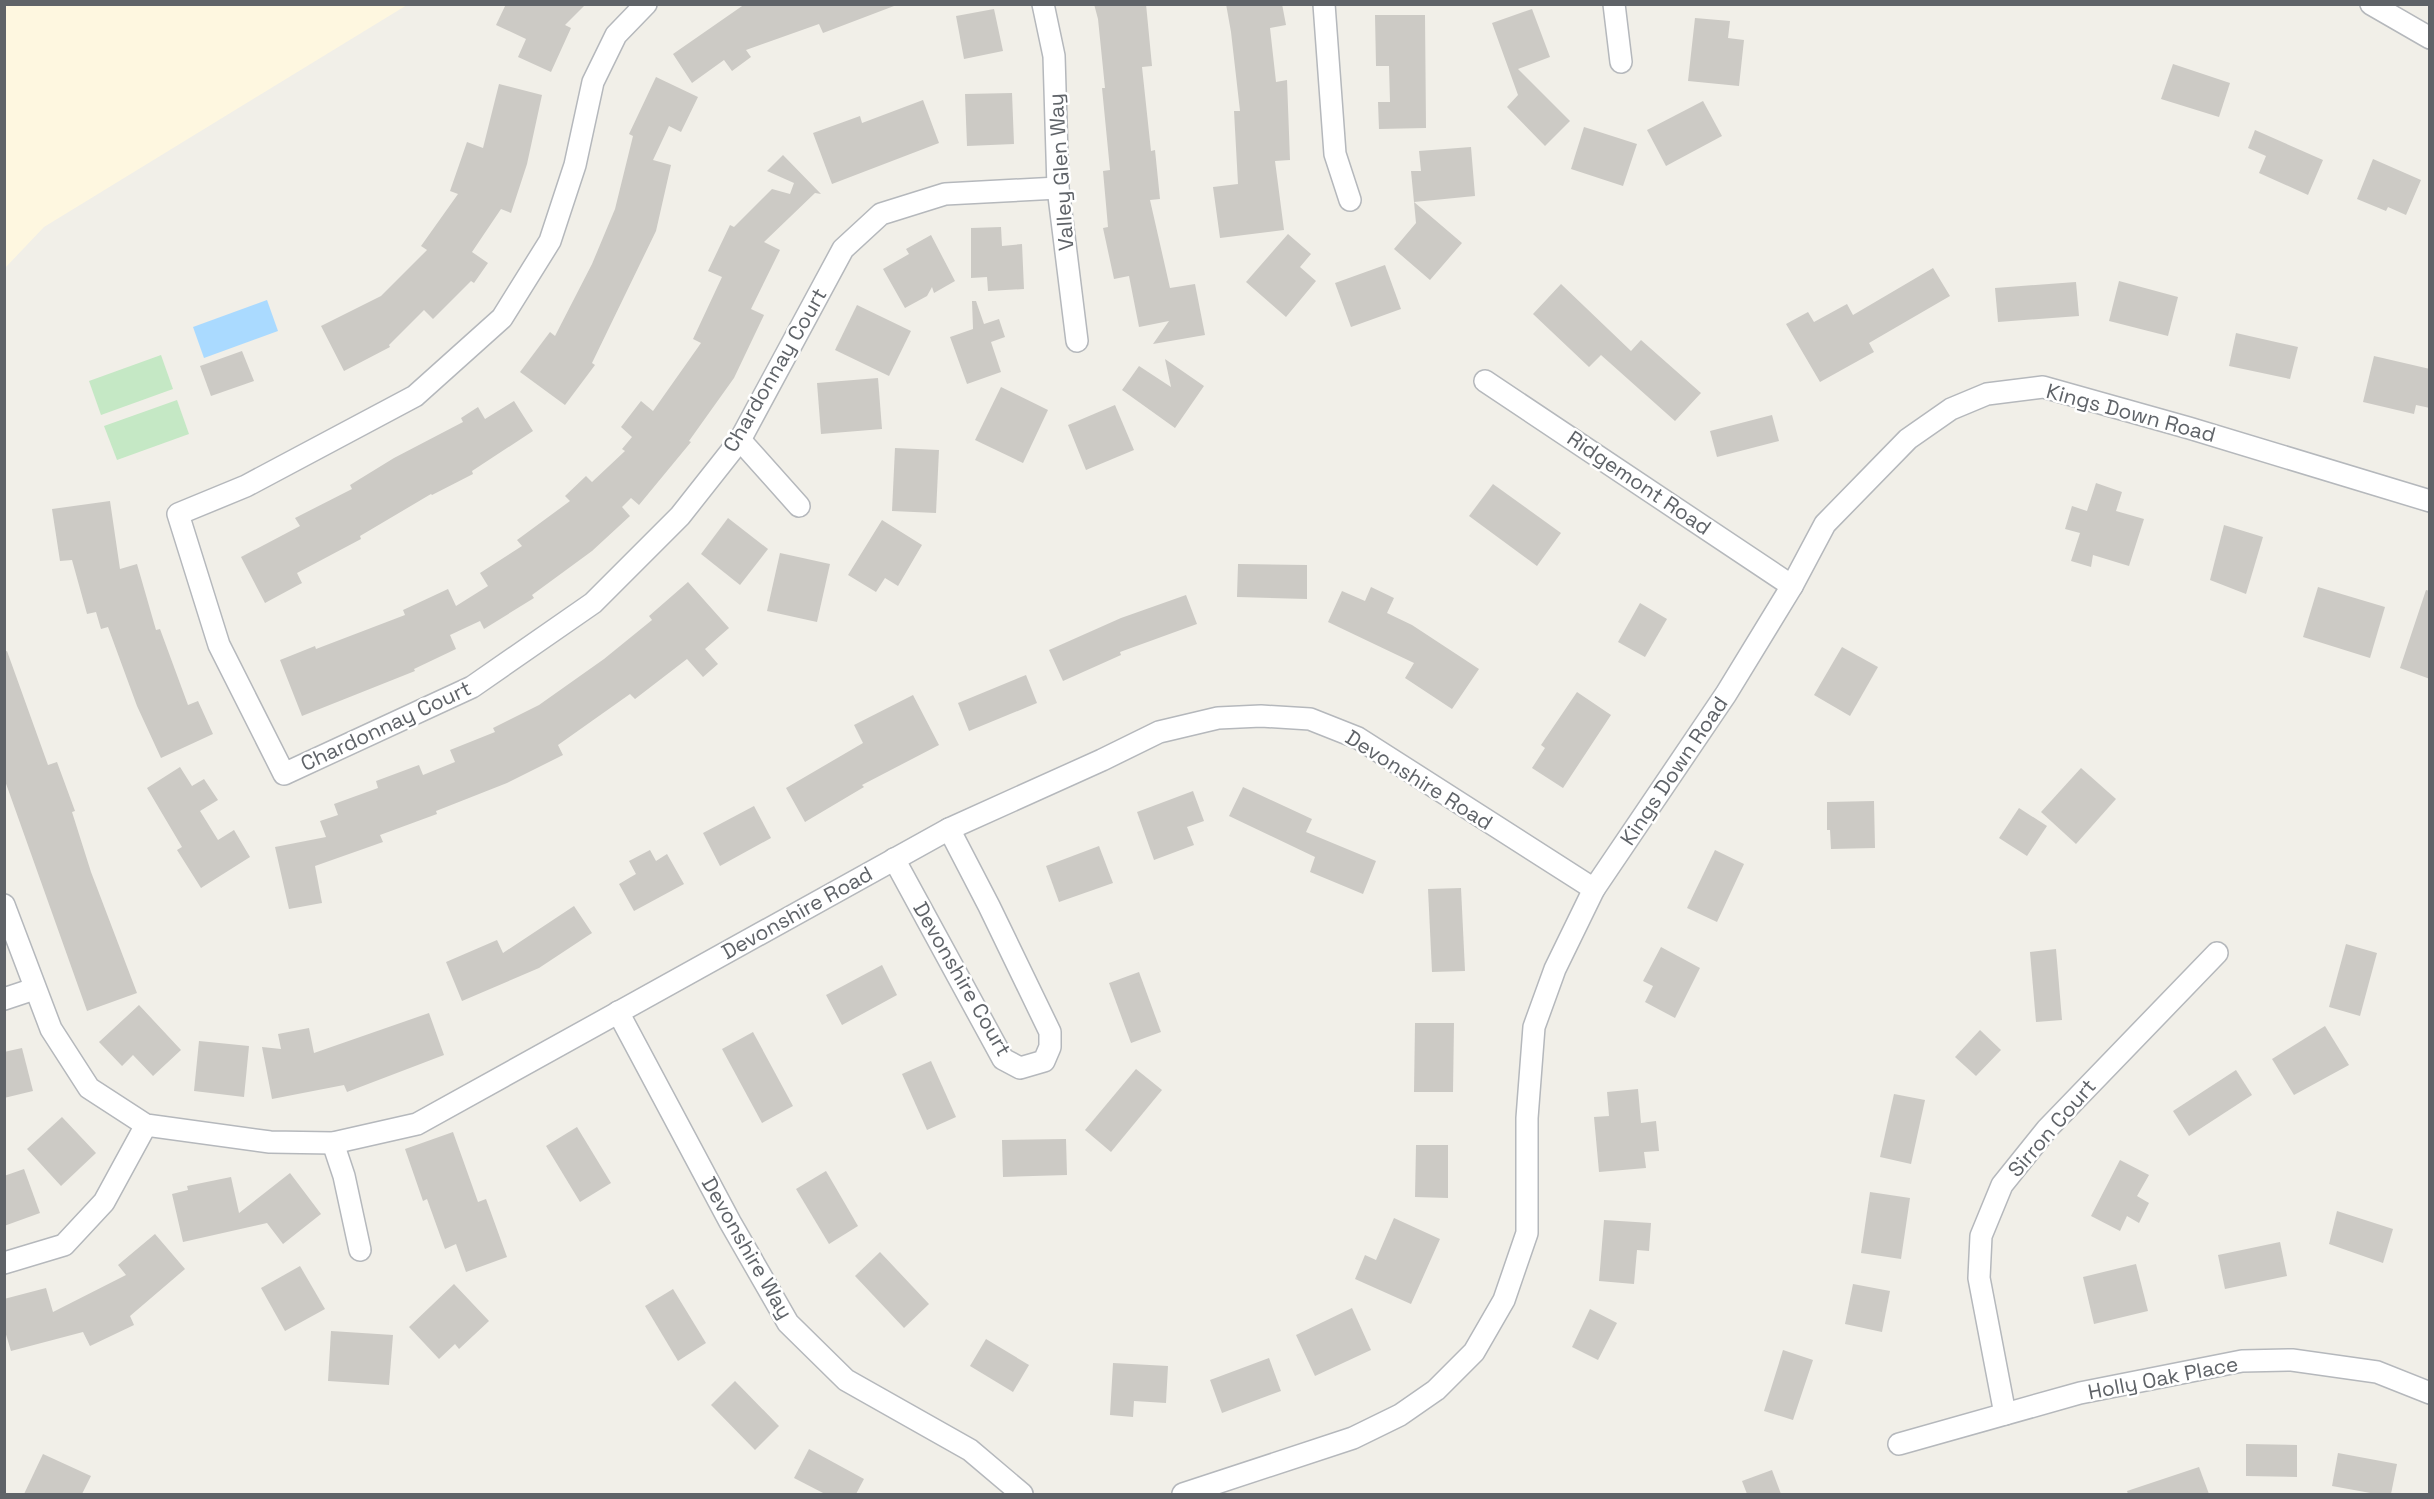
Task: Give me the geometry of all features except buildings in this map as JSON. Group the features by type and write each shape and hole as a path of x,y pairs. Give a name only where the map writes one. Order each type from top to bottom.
{"street":[{"name":"Chardonnay Court","path":"646,4 616,35 593,82 575,165 550,241 502,318 415,396 246,486 178,514 219,645 284,774 472,687 594,603 680,516 740,440 843,249 881,214 945,194 1058,188"},
{"name":"Valley Glen Way","path":"1043,4 1054,56 1058,188 1077,341"},
{"path":"1324,4 1335,154 1350,200"},
{"path":"1614,4 1621,62"},
{"path":"2372,4 2430,38"},
{"name":"Ridgemont Road","path":"1485,381 1792,586"},
{"name":"Kings Down Road","path":"1184,1494 1353,1438 1400,1415 1436,1390 1474,1352 1504,1300 1527,1233 1527,1118 1534,1027 1555,969 1594,889 1726,694 1792,586 1825,524 1908,439 1952,409 1987,394 2043,387 2189,428 2430,501"},
{"path":"740,440 800,506"},
{"name":"Devonshire Road","path":"4,905 51,1029 89,1088 146,1125 270,1142 333,1143 417,1124 949,829 1159,732 1218,718 1261,716 1310,719 1358,738 1594,889"},
{"name":"Devonshire Court","path":"894,859 1003,1059 1020,1068 1044,1061 1050,1047 1050,1032 949,829"},
{"name":"Sirron Court","path":"2005,1414 1979,1278 1981,1236 2002,1185 2047,1129 2217,953"},
{"path":"4,999 34,989"},
{"name":"Devonshire Way","path":"618,1012 730,1222 788,1323 846,1380 970,1450 1022,1494"},
{"path":"4,1263 64,1245 104,1202 146,1125"},
{"path":"333,1143 344,1176 360,1250"},
{"name":"Holly Oak Place","path":"1899,1444 2080,1394 2241,1361 2292,1360 2377,1372 2430,1393"}],"shaded area":[{"path":"5,4 407,5 44,227 5,268"}],"green space":[{"path":"161,355 173,389 101,415 89,381"},
{"path":"177,400 189,434 117,460 104,426"}],"water":[{"path":"267,300 278,331 204,358 193,327"}]}
